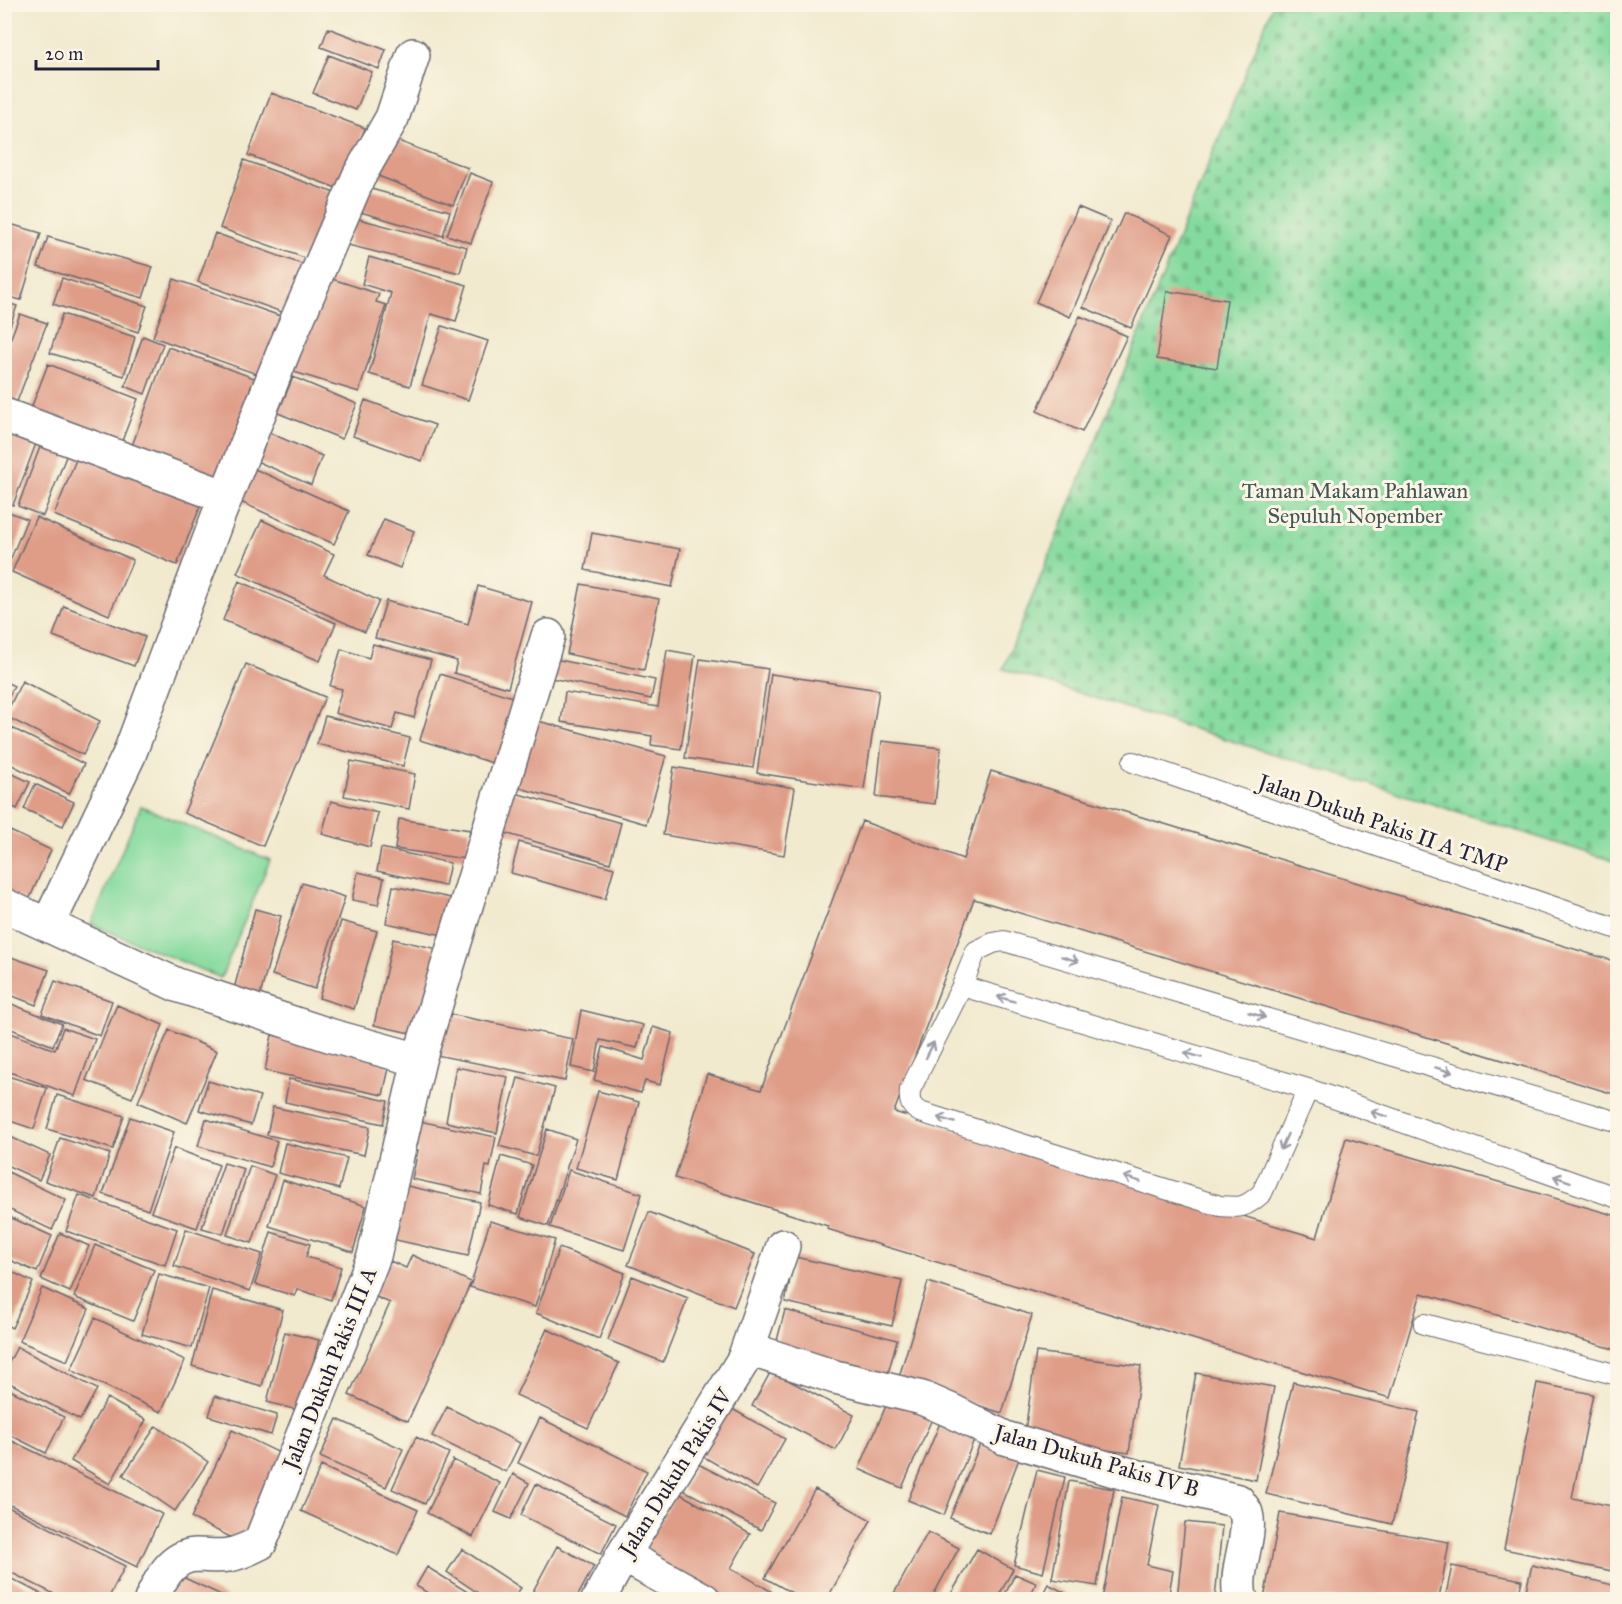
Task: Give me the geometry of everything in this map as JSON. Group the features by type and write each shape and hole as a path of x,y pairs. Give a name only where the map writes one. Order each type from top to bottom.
{"street":[{"path":"48,925 129,755 285,348 359,176 392,118 413,55"},
{"path":"4,415 226,497"},
{"path":"4,905 177,985 332,1036 419,1060 548,636"},
{"name":"Jalan Dukuh Pakis III A","path":"151,1599 160,1580 176,1561 192,1555 227,1556 260,1543 374,1256 419,1060"},
{"name":"Jalan Dukuh Pakis IV","path":"598,1599 623,1555 751,1355 783,1245"},
{"name":"Jalan Dukuh Pakis IV B","path":"751,1355 922,1398 1005,1438 1131,1475 1214,1494 1238,1502 1246,1512 1247,1527 1238,1586 1241,1599"},
{"path":"623,1555 704,1599"}],"lane":[{"name":"Jalan Dukuh Pakis II A TMP","path":"1133,762 1617,929"},
{"path":"1308,1089 1262,1193 1250,1204 1241,1208 1220,1206 915,1110 911,1104 910,1090 962,986 976,951 993,943 1004,941 1617,1122"},
{"path":"962,986 1308,1089 1617,1198"},
{"path":"1424,1324 1617,1375"}],"green space":[{"name":"Taman Makam Pahlawan Sepuluh Nopember","path":"1273,5 1617,5 1617,862 1003,669"},
{"path":"141,806 270,860 221,978 91,924"}],"building":[{"path":"328,28 386,50 379,69 321,47"},
{"path":"329,55 372,72 356,110 313,93"},
{"path":"271,93 365,128 342,190 248,155"},
{"path":"388,137 468,168 453,205 373,174"},
{"path":"244,160 340,195 316,262 220,228"},
{"path":"470,173 493,182 471,243 447,235"},
{"path":"357,185 450,211 443,236 350,209"},
{"path":"1078,207 1111,221 1070,317 1036,302"},
{"path":"1124,213 1172,235 1131,328 1083,307"},
{"path":"355,218 467,247 460,273 348,245"},
{"path":"10,224 41,233 21,300 4,296 4,241"},
{"path":"215,233 307,266 290,315 198,282"},
{"path":"48,237 153,267 143,298 38,267"},
{"path":"369,257 467,285 456,321 431,314 410,386 369,374 391,293 362,284"},
{"path":"326,277 379,294 376,302 386,305 359,392 294,372 321,284"},
{"path":"62,278 147,306 138,332 53,304"},
{"path":"174,279 289,319 268,378 153,337"},
{"path":"1167,291 1227,300 1217,368 1157,359"},
{"path":"4,302 17,306 5,340 4,340"},
{"path":"20,314 47,323 13,412 4,409 4,356"},
{"path":"62,314 135,337 124,376 50,353"},
{"path":"1080,316 1127,336 1082,432 1037,411"},
{"path":"442,326 488,341 468,400 422,385"},
{"path":"143,336 163,344 145,394 125,386"},
{"path":"168,347 265,382 226,490 129,454"},
{"path":"48,364 138,399 120,446 30,411"},
{"path":"293,377 357,404 342,439 278,413"},
{"path":"365,400 435,425 422,461 353,436"},
{"path":"4,425 38,438 13,505 4,502"},
{"path":"259,428 322,456 311,485 247,457"},
{"path":"46,431 72,441 43,516 18,506"},
{"path":"81,447 204,497 177,565 54,515"},
{"path":"248,466 349,511 334,544 234,499"},
{"path":"4,510 27,519 5,573 4,573"},
{"path":"36,517 133,560 109,615 12,572"},
{"path":"384,519 414,531 400,568 368,555"},
{"path":"262,520 334,554 324,575 379,601 365,632 237,573"},
{"path":"592,533 680,549 672,587 585,570"},
{"path":"239,581 336,623 320,661 223,620"},
{"path":"581,584 659,599 644,670 567,654"},
{"path":"478,586 532,602 508,688 454,673 457,661 375,638 386,601 468,624"},
{"path":"64,606 145,637 134,666 53,636"},
{"path":"373,644 431,660 414,718 397,713 392,729 335,713 342,689 330,686 341,649 369,658"},
{"path":"667,650 695,655 681,749 651,745 652,736 561,722 565,692 658,707"},
{"path":"550,658 655,680 651,699 546,677"},
{"path":"700,659 768,669 753,768 685,758"},
{"path":"246,664 325,697 263,846 184,813"},
{"path":"440,674 522,700 502,766 420,740"},
{"path":"771,674 879,690 864,789 757,773"},
{"path":"4,681 14,686 4,706"},
{"path":"22,681 100,721 83,755 5,716"},
{"path":"325,716 410,738 403,766 317,744"},
{"path":"531,719 666,756 646,824 513,786"},
{"path":"4,724 84,764 69,794 4,761"},
{"path":"882,741 941,748 935,804 876,797"},
{"path":"351,761 415,774 409,809 344,796"},
{"path":"674,767 795,788 784,855 663,835"},
{"path":"4,770 30,782 17,809 4,803"},
{"path":"991,771 1617,962 1617,1095 974,899 894,1112 1317,1238 1346,1138 1617,1216 1617,1350 1421,1293 1390,1398 827,1229 828,1226 675,1178 707,1074 761,1090 862,821 963,859"},
{"path":"35,784 74,802 63,826 24,809"},
{"path":"512,792 621,823 610,863 501,832"},
{"path":"331,801 378,813 370,847 322,834"},
{"path":"399,819 470,830 466,859 395,849"},
{"path":"6,829 51,850 28,902 4,891"},
{"path":"519,842 614,868 605,899 511,873"},
{"path":"381,848 450,863 445,886 377,871"},
{"path":"358,872 384,878 378,905 352,900"},
{"path":"302,883 345,897 315,989 272,975"},
{"path":"393,886 456,899 448,936 386,923"},
{"path":"255,909 281,916 260,996 234,989"},
{"path":"341,921 377,931 354,1009 319,998"},
{"path":"393,939 438,949 419,1035 374,1025"},
{"path":"5,955 49,970 36,1005 5,993"},
{"path":"55,981 112,1001 100,1036 42,1014"},
{"path":"4,1001 62,1024 53,1046 4,1026"},
{"path":"117,1005 163,1025 132,1098 86,1080"},
{"path":"581,1010 643,1025 637,1048 600,1040 594,1072 571,1067"},
{"path":"439,1012 573,1039 565,1081 431,1054"},
{"path":"653,1027 673,1033 660,1085 645,1081 641,1093 594,1080 603,1047 644,1060"},
{"path":"63,1028 95,1039 75,1096 4,1070 4,1041 8,1032 55,1050"},
{"path":"169,1030 217,1051 187,1123 138,1102"},
{"path":"272,1035 391,1059 383,1095 265,1071"},
{"path":"456,1067 508,1077 497,1133 446,1122"},
{"path":"4,1075 47,1088 34,1129 4,1119"},
{"path":"518,1078 555,1088 536,1156 499,1146"},
{"path":"289,1079 388,1101 383,1124 285,1102"},
{"path":"208,1081 260,1096 251,1125 199,1110"},
{"path":"598,1091 639,1102 618,1180 576,1168"},
{"path":"57,1095 124,1116 113,1149 47,1129"},
{"path":"273,1107 370,1127 364,1155 267,1135"},
{"path":"130,1117 174,1132 148,1210 103,1194"},
{"path":"206,1119 277,1141 270,1167 198,1146"},
{"path":"419,1121 496,1137 490,1167 486,1166 481,1194 412,1179 418,1150 413,1150"},
{"path":"547,1129 576,1139 548,1226 520,1217"},
{"path":"4,1134 50,1155 39,1180 4,1164"},
{"path":"60,1138 110,1154 96,1198 45,1181"},
{"path":"285,1143 347,1158 339,1189 278,1173"},
{"path":"174,1148 219,1165 197,1228 151,1212"},
{"path":"501,1156 532,1165 518,1214 488,1205"},
{"path":"224,1163 244,1169 223,1234 202,1228"},
{"path":"250,1166 275,1175 252,1243 227,1235"},
{"path":"4,1170 66,1200 52,1230 4,1207"},
{"path":"569,1170 642,1194 624,1250 550,1227"},
{"path":"283,1180 366,1206 353,1252 269,1226"},
{"path":"398,1184 480,1202 468,1256 387,1238"},
{"path":"79,1195 177,1229 165,1265 66,1231"},
{"path":"649,1212 755,1254 734,1307 628,1265"},
{"path":"5,1215 52,1236 37,1272 5,1258"},
{"path":"490,1221 555,1240 535,1307 470,1287"},
{"path":"186,1229 262,1254 250,1291 174,1266"},
{"path":"271,1232 310,1244 306,1257 341,1267 331,1300 297,1289 295,1296 255,1284"},
{"path":"60,1233 89,1246 70,1292 41,1279"},
{"path":"95,1245 154,1270 133,1321 74,1297"},
{"path":"559,1248 625,1273 599,1339 536,1313"},
{"path":"412,1255 471,1282 408,1421 349,1395 390,1303 374,1296 390,1261 406,1268"},
{"path":"795,1257 902,1281 892,1326 785,1302"},
{"path":"4,1268 33,1282 12,1328 4,1324"},
{"path":"159,1274 209,1288 192,1348 142,1334"},
{"path":"632,1276 688,1298 663,1362 608,1340"},
{"path":"928,1282 1032,1315 1002,1413 898,1380"},
{"path":"42,1288 89,1309 67,1361 19,1341"},
{"path":"212,1290 283,1310 262,1386 192,1366"},
{"path":"785,1310 897,1340 886,1381 774,1352"},
{"path":"95,1318 185,1360 161,1412 71,1370"},
{"path":"547,1329 619,1363 588,1428 516,1395"},
{"path":"285,1332 319,1340 301,1411 267,1402"},
{"path":"17,1347 97,1389 80,1420 4,1380 4,1372"},
{"path":"1036,1352 1141,1366 1129,1453 1024,1439"},
{"path":"771,1371 854,1415 836,1450 752,1406"},
{"path":"1196,1373 1274,1387 1256,1480 1179,1465"},
{"path":"1293,1382 1419,1412 1392,1524 1266,1494"},
{"path":"1537,1383 1593,1394 1572,1498 1617,1507 1617,1572 1504,1549"},
{"path":"4,1387 64,1417 46,1453 4,1432"},
{"path":"891,1394 935,1412 902,1488 859,1469"},
{"path":"215,1396 277,1415 271,1435 209,1416"},
{"path":"107,1398 146,1420 110,1484 71,1461"},
{"path":"720,1402 785,1439 757,1488 692,1450"},
{"path":"447,1407 520,1443 506,1472 432,1436"},
{"path":"540,1418 647,1471 625,1516 518,1463"},
{"path":"942,1418 977,1432 944,1515 908,1500"},
{"path":"337,1419 403,1449 386,1487 320,1457"},
{"path":"156,1426 208,1462 175,1511 123,1475"},
{"path":"232,1430 290,1458 249,1546 191,1518"},
{"path":"4,1437 162,1514 137,1567 4,1502"},
{"path":"416,1437 449,1453 425,1504 392,1489"},
{"path":"980,1444 1019,1459 990,1534 950,1518"},
{"path":"453,1460 500,1483 473,1537 427,1513"},
{"path":"696,1463 775,1503 761,1530 683,1490"},
{"path":"321,1466 418,1510 398,1555 301,1511"},
{"path":"1037,1470 1065,1477 1043,1573 1014,1565"},
{"path":"513,1474 529,1483 511,1519 495,1512"},
{"path":"1069,1481 1114,1489 1097,1586 1052,1579"},
{"path":"536,1484 616,1524 601,1554 521,1515"},
{"path":"815,1489 871,1520 827,1599 803,1599 765,1578"},
{"path":"677,1492 750,1534 731,1568 774,1593 770,1599 728,1599 642,1554"},
{"path":"1122,1497 1159,1505 1147,1565 1173,1571 1168,1599 1102,1599"},
{"path":"4,1505 125,1566 108,1599 64,1599 4,1569"},
{"path":"1280,1513 1449,1542 1439,1599 1264,1599"},
{"path":"1185,1522 1222,1526 1215,1599 1177,1599"},
{"path":"928,1532 959,1548 931,1599 891,1599"},
{"path":"557,1546 594,1566 576,1599 539,1599 531,1595"},
{"path":"462,1549 521,1588 513,1599 487,1599 447,1572"},
{"path":"977,1549 1013,1569 997,1599 948,1599"},
{"path":"1532,1565 1617,1586 1617,1599 1524,1599"},
{"path":"1452,1566 1522,1580 1518,1599 1445,1599"},
{"path":"427,1567 479,1599 438,1599 416,1586"},
{"path":"176,1574 230,1599 164,1599"},
{"path":"1015,1574 1036,1583 1029,1599 1003,1599"},
{"path":"4,1575 51,1599 4,1599"},
{"path":"1048,1584 1077,1599 1040,1599"}]}
